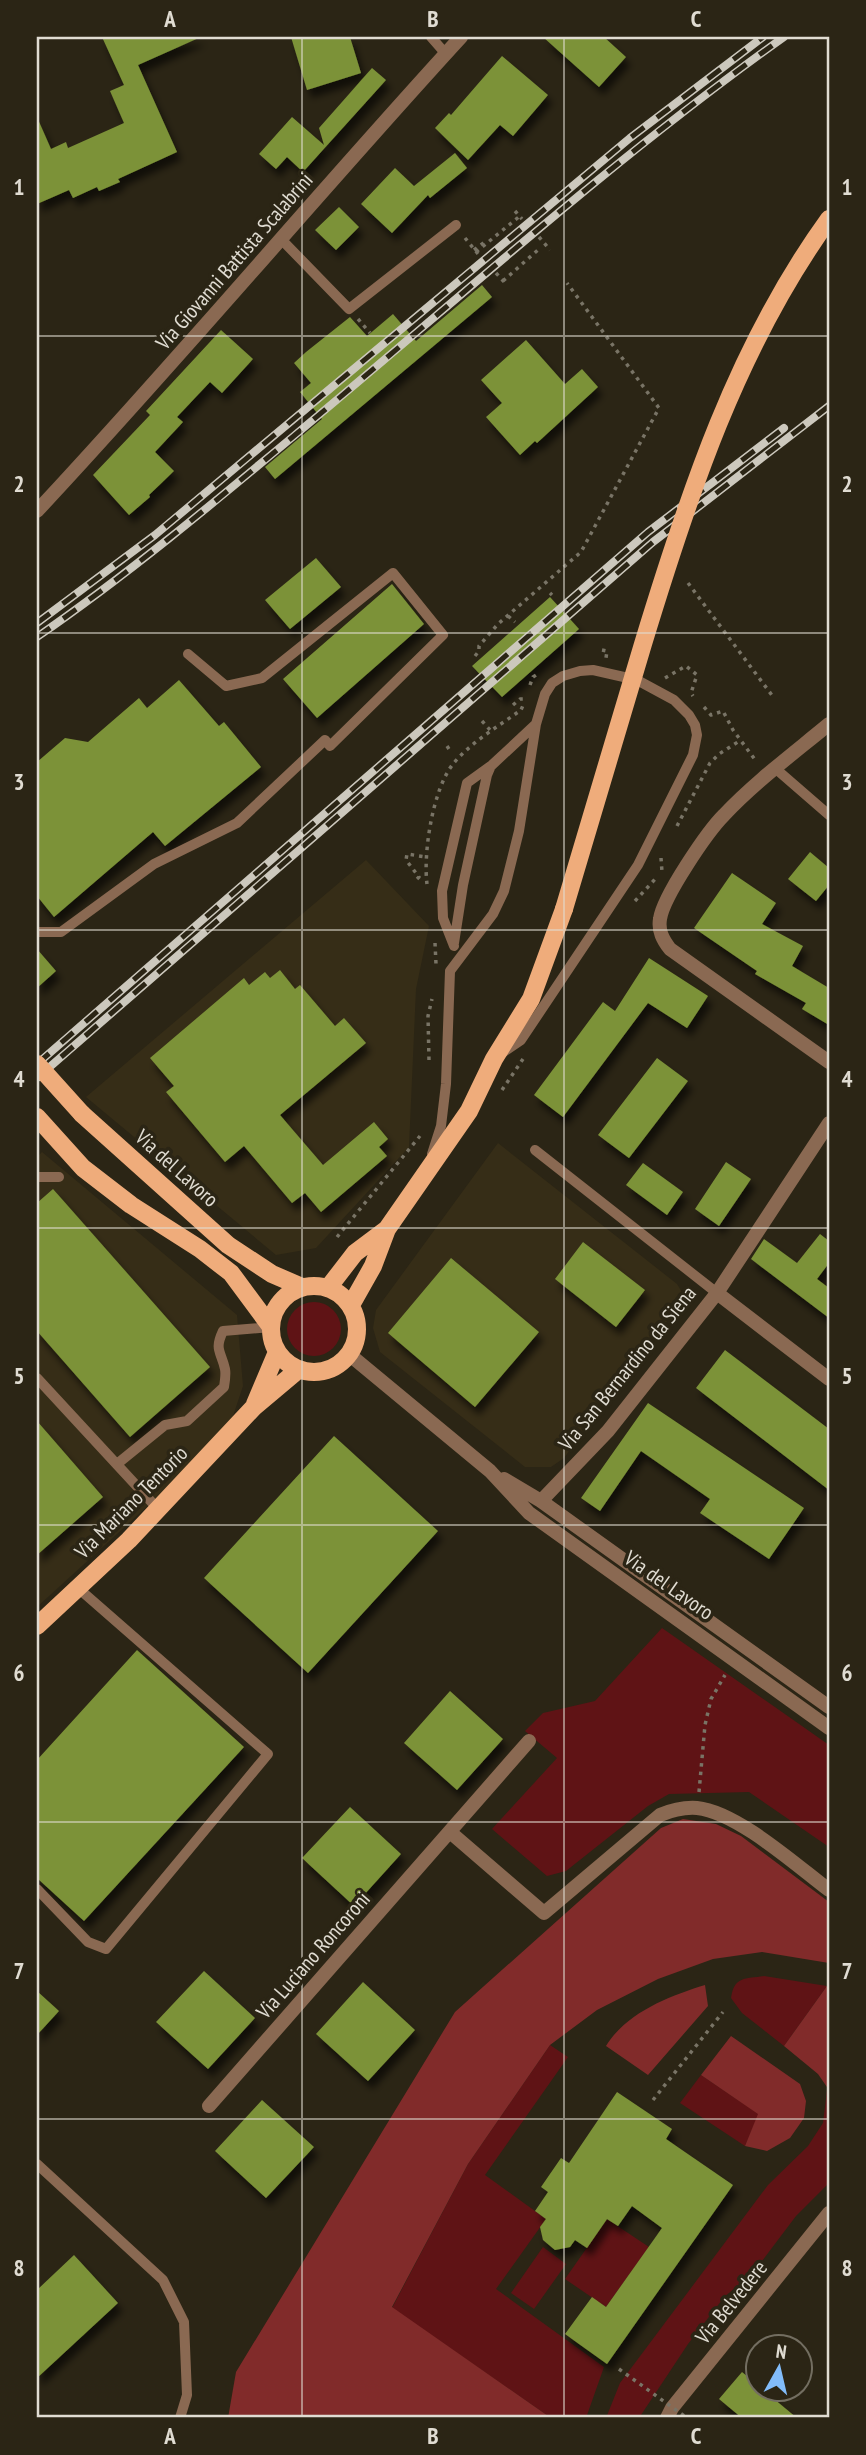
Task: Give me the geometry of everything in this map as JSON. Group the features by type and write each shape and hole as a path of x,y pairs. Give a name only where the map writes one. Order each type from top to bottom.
{"main road":[{"path":"351,1305 373,1266 387,1229 470,1111 494,1059 531,999 564,909 670,553 696,480 718,423 752,349 829,219"},
{"path":"816,237 829,224"},
{"name":"Via del Lavoro","path":"37,1064 82,1114 228,1245 272,1274 302,1287"},
{"path":"37,1117 83,1168 131,1205 228,1270 271,1327"},
{"path":"328,1288 355,1252 387,1229"},
{"path":"315,1285 328,1288 341,1294 351,1305 358,1330 356,1343 350,1355 339,1365 312,1373 298,1370 277,1352 272,1340 273,1314 280,1302 302,1287 315,1285"},
{"path":"254,1407 277,1352"},
{"path":"254,1407 298,1370"},
{"name":"Via Mariano Tentorio","path":"37,1626 158,1509 254,1407"}],"street":[{"name":"Via Giovanni Battista Scalabrini","path":"37,510 153,386 280,238 461,37"},
{"path":"829,724 722,816 674,885 660,917 662,935 670,949 829,1062"},
{"name":"Via San Bernardino da Siena","path":"541,1501 608,1431 717,1293 829,1123"},
{"name":"Via San Bernardino da Siena","path":"717,1293 829,1379"},
{"name":"Via del Lavoro","path":"350,1355 490,1471 529,1513 829,1728"},
{"name":"Via del Lavoro","path":"490,1471 541,1501 829,1707"},
{"name":"Via Luciano Roncoroni","path":"209,2106 530,1741"},
{"path":"450,1832 544,1913 660,1815 677,1808 698,1808 738,1823 829,1890"},
{"name":"Via Belvedere","path":"670,2413 829,2213"}],"lane":[{"path":"431,37 445,53"},
{"path":"280,238 349,309 456,225"},
{"path":"37,932 61,932 154,864 237,823 325,740 330,746 443,635 393,573 262,678 226,686 188,654"},
{"path":"450,971 494,914 507,882 519,831 536,724 544,694 552,683 563,676 593,670 637,680 674,700 695,725 697,735 693,755 638,865 521,1040 494,1059"},
{"path":"454,946 443,918 442,891 467,783 492,765 536,724"},
{"path":"424,1173 441,1126 446,1084 450,971 463,885 486,775 492,765"},
{"path":"776,769 829,815"},
{"name":"Via San Bernardino da Siena","path":"535,1150 717,1293"},
{"path":"37,1177 59,1177"},
{"path":"117,1464 165,1425 187,1421 225,1387 226,1371 217,1343 223,1331 271,1327"},
{"path":"37,1378 158,1509"},
{"path":"37,1889 88,1942 106,1949 268,1754 78,1588"},
{"path":"37,2164 163,2280 184,2322 187,2395 180,2418"}],"path":[{"path":"476,252 523,209"},
{"path":"476,252 511,220"},
{"path":"456,225 476,252"},
{"path":"539,237 550,250"},
{"path":"545,244 550,240"},
{"path":"496,273 505,283 539,249"},
{"path":"475,656 479,646 508,616 581,552 659,408 567,283"},
{"path":"688,583 774,698"},
{"path":"508,616 515,622"},
{"path":"602,650 607,651 606,660"},
{"path":"663,679 686,666 697,675 691,693 711,715 723,711 758,764"},
{"path":"513,705 520,699 525,699"},
{"path":"482,721 491,732"},
{"path":"673,834 710,763 741,740"},
{"path":"426,857 407,854 406,860 418,878 427,884"},
{"path":"661,858 662,872"},
{"path":"628,909 670,861"},
{"path":"498,1096 528,1052"},
{"path":"698,1808 710,1699 727,1671"},
{"path":"653,2100 723,2012"},
{"path":"619,2369 670,2413 687,2418"}],"shaded area":[{"path":"366,860 429,926 416,989 409,1147 316,1248 276,1255 86,1097"},
{"path":"498,1143 677,1284 685,1297 564,1458 551,1467 525,1467 380,1352 373,1328 376,1310"},
{"path":"42,1152 237,1315 243,1386 232,1419 151,1503 37,1607 37,1157"},
{"path":"314,1302 333,1310 341,1329 333,1348 314,1356 295,1348 287,1329 295,1310"},
{"path":"662,1628 829,1745 829,1847 749,1792 669,1794 648,1806 566,1871 547,1876 492,1829 557,1758 525,1731 543,1713 595,1701"},
{"path":"683,1819 716,1824 741,1836 829,1902 829,1963 762,1952 713,1959 658,1979 597,2010 550,2045 468,2164 392,2307 551,2418 228,2418 236,2372 455,2012 661,1828"},
{"path":"764,1976 827,1986 784,2046 742,2013 731,1998 732,1991 741,1980"},
{"path":"705,1985 708,2006 648,2075 606,2046 625,2024 637,2015 663,2000"},
{"path":"827,1986 829,2090 818,2074 784,2046"},
{"path":"731,2036 800,2084 806,2101 804,2118 790,2138 767,2151 745,2146 758,2114 701,2075"},
{"path":"550,2045 568,2057 485,2175 546,2219 496,2289 604,2367 586,2418 551,2418 392,2308 468,2164"},
{"path":"701,2075 759,2114 745,2146 680,2103"},
{"path":"827,2090 829,2183 796,2216 750,2277 725,2296 688,2344 639,2418 606,2418 620,2383 768,2185 808,2146 823,2123"},
{"path":"607,2219 649,2247 606,2307 565,2279"},
{"path":"543,2247 566,2264 534,2309 511,2293"}],"building":[{"path":"102,37 201,37 138,65 177,152 118,179 120,182 99,191 97,187 73,198 69,190 37,204 37,117 51,149 66,142 68,148 124,123 110,91 124,85"},
{"path":"291,37 350,37 361,73 307,90"},
{"path":"543,37 604,37 626,57 599,87"},
{"path":"502,56 548,95 513,136 500,125 468,160 435,128 449,113 451,115"},
{"path":"372,68 386,80 303,172 287,157 276,169 259,154 292,117 324,145 319,128"},
{"path":"455,153 467,168 430,198 428,195 392,233 361,204 395,168 414,186"},
{"path":"339,207 359,227 336,250 315,230"},
{"path":"482,285 492,297 275,479 265,467 322,419 300,392 311,383 294,363 350,317 367,336 393,314 416,341"},
{"path":"221,330 253,359 222,393 210,382 177,417 183,422 155,452 174,471 129,515 93,475 150,415 146,411"},
{"path":"526,340 565,384 582,369 598,387 537,443 535,441 520,455 486,417 502,403 481,380"},
{"path":"316,558 341,587 290,629 265,600"},
{"path":"392,584 424,624 317,718 283,679"},
{"path":"550,597 579,629 502,697 472,666"},
{"path":"179,680 219,726 224,722 261,767 165,846 153,832 54,917 37,896 37,762 65,738 88,742 139,698 147,708"},
{"path":"810,852 829,868 829,885 816,901 788,879"},
{"path":"732,873 776,903 762,924 803,946 792,966 829,988 829,1025 802,1009 806,1003 755,974 757,971 694,928"},
{"path":"37,949 56,971 37,988"},
{"path":"649,958 708,996 687,1028 648,1003 563,1117 534,1095 603,1002 615,1011"},
{"path":"280,970 295,989 300,985 335,1026 344,1018 366,1043 280,1115 323,1165 374,1122 388,1139 379,1147 387,1156 321,1212 305,1193 292,1203 244,1146 225,1162 166,1092 174,1086 150,1058 244,978 249,985 265,972 270,978"},
{"path":"657,1058 688,1081 629,1158 598,1135"},
{"path":"726,1162 751,1179 719,1226 695,1209"},
{"path":"643,1163 683,1192 667,1215 626,1185"},
{"path":"53,1189 210,1367 130,1437 37,1331 37,1203"},
{"path":"820,1234 829,1241 829,1263 817,1279 829,1288 829,1318 751,1259 764,1239 797,1263"},
{"path":"583,1242 645,1290 616,1327 555,1279"},
{"path":"451,1258 539,1332 475,1407 388,1333"},
{"path":"725,1350 829,1429 829,1490 696,1388"},
{"path":"648,1403 804,1508 769,1559 700,1513 710,1499 641,1451 600,1511 581,1498"},
{"path":"37,1421 103,1497 37,1555"},
{"path":"334,1436 438,1531 308,1673 204,1578"},
{"path":"137,1650 244,1747 84,1921 37,1878 37,1760"},
{"path":"450,1691 503,1739 457,1790 404,1743"},
{"path":"350,1807 401,1854 354,1906 302,1858"},
{"path":"204,1971 255,2018 208,2069 156,2022"},
{"path":"363,1982 415,2030 368,2081 316,2034"},
{"path":"37,1991 59,2011 37,2035"},
{"path":"617,2092 672,2129 666,2139 733,2185 607,2364 565,2334 592,2297 606,2307 662,2228 632,2206 618,2226 607,2219 587,2248 575,2240 570,2247 555,2250 543,2240 540,2227 546,2219 535,2211 548,2192 541,2187 561,2158 569,2163"},
{"path":"262,2100 314,2147 266,2198 215,2151"},
{"path":"74,2255 118,2303 37,2378 37,2290"},
{"path":"742,2372 744,2402 778,2402 797,2418 742,2418 719,2399"}],"railway":[{"path":"37,623 155,535 630,138 763,37"},
{"path":"37,637 168,539 597,181 784,37"},
{"path":"37,1078 653,542 829,406"},
{"path":"37,1064 648,532 784,428"}]}
